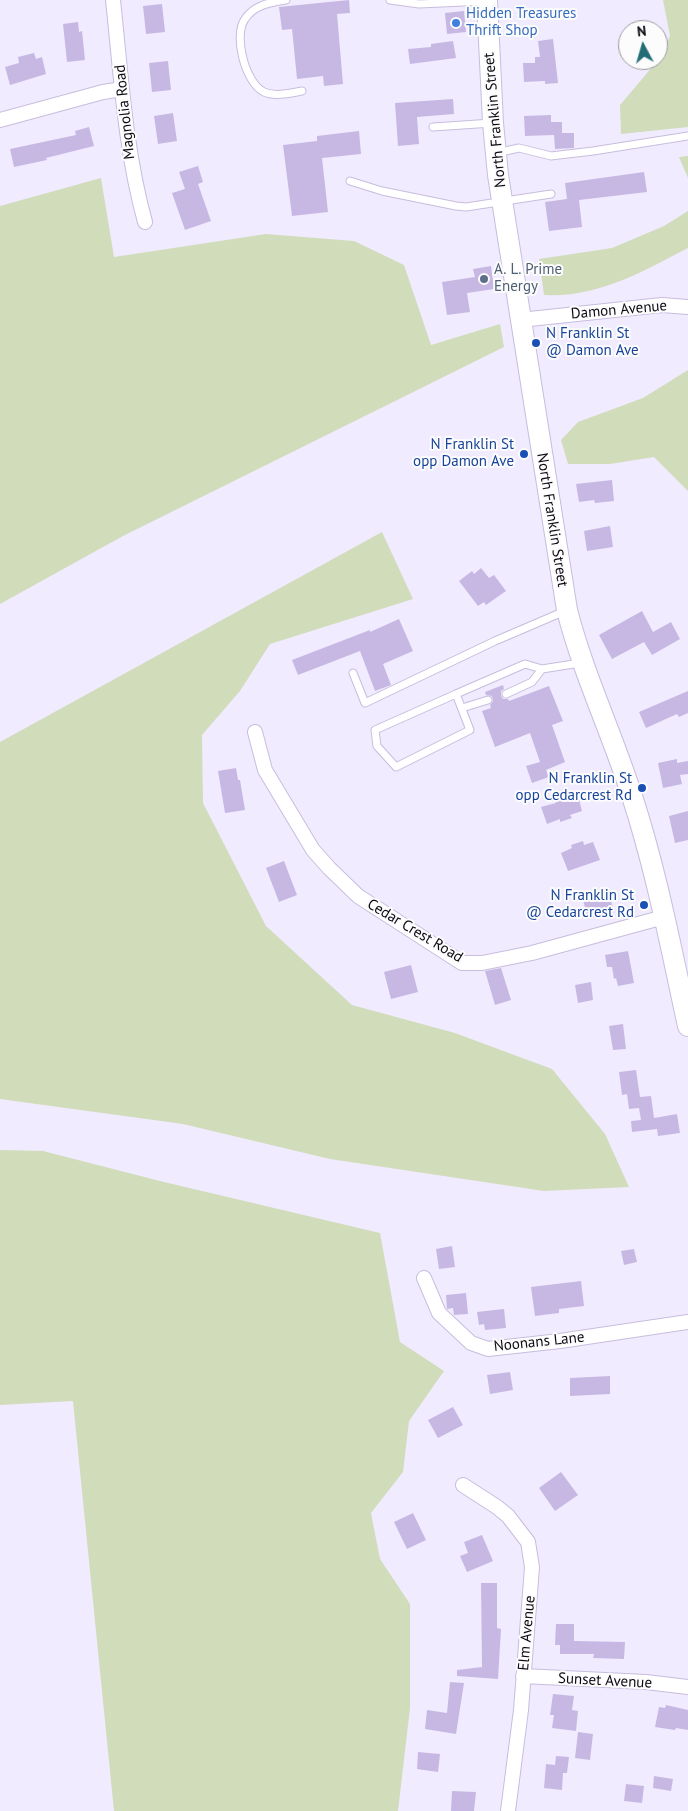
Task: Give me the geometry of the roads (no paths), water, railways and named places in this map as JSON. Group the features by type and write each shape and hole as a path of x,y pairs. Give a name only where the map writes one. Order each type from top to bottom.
{"main road":[{"name":"North Franklin Street","path":"487,1 495,153 567,610 583,662 640,819 688,1026"}],"street":[{"name":"Magnolia Road","path":"113,0 132,171 145,222"},
{"path":"0,120 102,92 122,89"},
{"name":"Damon Avenue","path":"520,320 662,305 688,306"},
{"name":"Cedar Crest Road","path":"255,732 265,770 313,850 328,868 358,896 462,963 482,963 532,953 664,917"},
{"name":"Noonans Lane","path":"424,1278 439,1313 470,1343 488,1349 560,1341 688,1322"},
{"name":"Elm Avenue","path":"463,1485 508,1516 528,1542 532,1568 521,1710 508,1811"},
{"name":"Sunset Avenue","path":"523,1676 646,1682 688,1687"}],"lane":[{"path":"286,0 259,7 249,13 243,21 240,35 244,64 251,81 261,91 277,94 302,91"},
{"path":"390,0 419,4 487,1"},
{"path":"433,128 493,123"},
{"path":"495,153 519,148 551,156 594,152 688,136"},
{"path":"350,182 382,191 466,207 551,194"},
{"path":"353,673 365,703 495,640 567,610"},
{"path":"456,694 470,730 396,767 377,746 375,730 456,694 526,664 542,670 583,662"},
{"path":"506,694 532,682 542,670"},
{"path":"462,708 488,700"}],"place":[{"name":"Hidden Treasures Thrift Shop","path":"456,23"},
{"name":"A. L. Prime Energy","path":"484,279"},
{"name":"N Franklin St @ Damon Ave","path":"536,343"},
{"name":"N Franklin St opp Damon Ave","path":"524,454"},
{"name":"N Franklin St opp Cedarcrest Rd","path":"642,788"},
{"name":"N Franklin St @ Cedarcrest Rd","path":"644,905"}]}
